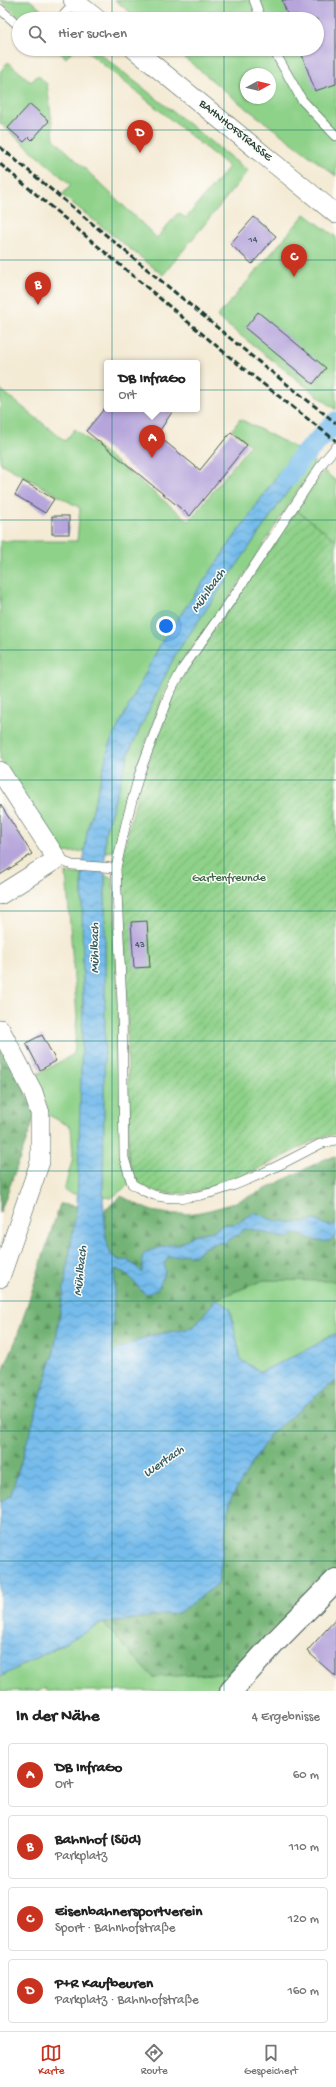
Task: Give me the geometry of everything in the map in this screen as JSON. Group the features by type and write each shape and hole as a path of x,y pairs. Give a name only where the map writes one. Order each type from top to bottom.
{"street":[{"path":"75,1 88,12"},
{"name":"BAHNHOFSTRASSE","path":"143,56 336,214"},
{"path":"0,771 64,862 0,895"},
{"path":"0,1029 33,1092 40,1113 40,1162 0,1278"},
{"path":"231,1691 276,1641 336,1580"}],"lane":[{"path":"254,0 259,12"},
{"path":"66,12 75,1"},
{"path":"0,10 12,20"},
{"path":"277,56 302,100 336,136"},
{"path":"336,447 324,461 241,586 182,668 169,694 139,775 116,868 122,1004 124,1158 132,1184 154,1196 179,1198 214,1193 320,1144 336,1140"},
{"path":"64,862 116,868"}],"green space":[{"path":"0,0 30,0 44,12 13,12"},
{"path":"115,0 336,0 336,176 241,104 276,104 276,68 240,68 240,103 182,56 324,56 324,12 130,12"},
{"path":"93,56 103,56 248,171 163,275 62,195 71,185 0,123 0,72 8,62 31,82 38,75 47,84 54,139 157,238 178,213 186,218 229,167"},
{"path":"305,214 336,237 336,410 217,317"},
{"path":"0,389 65,441 75,429 189,521 250,445 232,430 240,419 296,448 161,643 110,743 87,832 85,851 60,853 0,759 0,541 77,541 80,508 0,463"},
{"path":"310,459 315,463 238,585 178,666 165,691 135,774 114,851 105,852 105,833 129,752 175,655"},
{"path":"324,471 336,481 336,540 296,510"},
{"name":"Gartenfreunde","path":"296,510 336,540 336,1134 319,1138 260,1168 215,1187 192,1192 171,1194 152,1190 136,1182 129,1159 127,1009 121,858 141,781 171,699 187,669"},
{"path":"66,873 82,874 83,1006 78,1195 64,1191 73,1157 71,1127 45,1113 32,1077 74,1054 77,1017"},
{"path":"105,875 112,877 114,894 118,1004 130,1184 111,1198 103,1197"},
{"path":"0,1042 36,1114 0,1213"},
{"path":"336,1157 336,1222 334,1225 326,1225 315,1220 297,1223 271,1220 266,1217 245,1217 238,1224 223,1224 213,1231 194,1235 178,1245 172,1244 146,1252 142,1266 143,1273 139,1271 134,1264 115,1257 107,1246 105,1210 121,1196 152,1211 178,1214 200,1212 222,1207 243,1199 325,1159"},
{"path":"60,1204 77,1206 54,1352 11,1495 0,1502 0,1378 16,1340"},
{"path":"244,1229 256,1230 286,1239 296,1233 311,1239 322,1241 327,1241 336,1236 336,1281 264,1280 216,1299 193,1328 153,1335 112,1351 115,1269 132,1277 142,1292 165,1272 164,1264 168,1257 185,1254 194,1256 209,1246 217,1243 225,1243"},
{"path":"264,1280 336,1281 336,1333 312,1347 261,1372 241,1360 230,1308 216,1299"},
{"path":"336,1380 336,1569 268,1635 233,1673 153,1677 103,1623 178,1613 218,1584 230,1500 270,1434"},
{"path":"103,1623 153,1677 233,1673 216,1691 47,1691 45,1688 39,1691 0,1691 0,1677"}],"water":[{"name":"Wertach","path":"296,448 310,459 175,655 129,752 105,833 103,1197 106,1238 111,1255 120,1261 128,1260 143,1273 142,1257 146,1252 172,1244 178,1245 194,1235 213,1231 223,1225 238,1223 255,1212 272,1220 297,1223 315,1220 326,1225 334,1225 336,1222 336,1236 327,1241 311,1239 296,1233 287,1239 256,1230 244,1229 225,1243 217,1243 208,1246 194,1256 185,1254 168,1257 164,1264 165,1272 158,1289 147,1294 139,1289 127,1274 115,1269 112,1351 153,1335 193,1328 216,1299 230,1308 241,1360 261,1372 312,1347 336,1333 336,1380 270,1434 230,1500 218,1584 178,1613 103,1623 0,1677 0,1502 11,1495 54,1352 77,1206 83,1006 82,874 87,832 110,743 161,643"}],"building":[{"path":"282,0 336,0 336,84 315,91 302,56 324,56 324,12 286,12"},
{"path":"30,104 49,121 32,140 29,137 24,142 8,128"},
{"path":"254,217 276,236 252,264 230,244"},
{"path":"258,312 326,368 313,384 245,328"},
{"path":"104,409 104,412 172,412 157,435 200,470 231,432 247,445 190,516 86,431"},
{"path":"23,481 54,499 45,513 15,495"},
{"path":"52,516 69,516 69,534 52,534"},
{"path":"0,804 32,854 0,875"},
{"path":"147,921 150,967 134,968 131,922"},
{"path":"42,1035 56,1061 40,1070 26,1043"},
{"path":"336,1619 336,1677 307,1651"}],"waterway":[{"name":"Mühlbach","path":"288,477 301,458 336,422"}],"railway":[{"path":"0,147 254,358 336,423"},
{"path":"0,164 244,369 336,441"}],"place":[{"name":"P+R Kaufbeuren","path":"140,153"},
{"name":"Eisenbahnersportverein","path":"294,277"},
{"name":"Bahnhof (Süd)","path":"38,305"},
{"name":"DB InfraGo","path":"152,458"}]}
